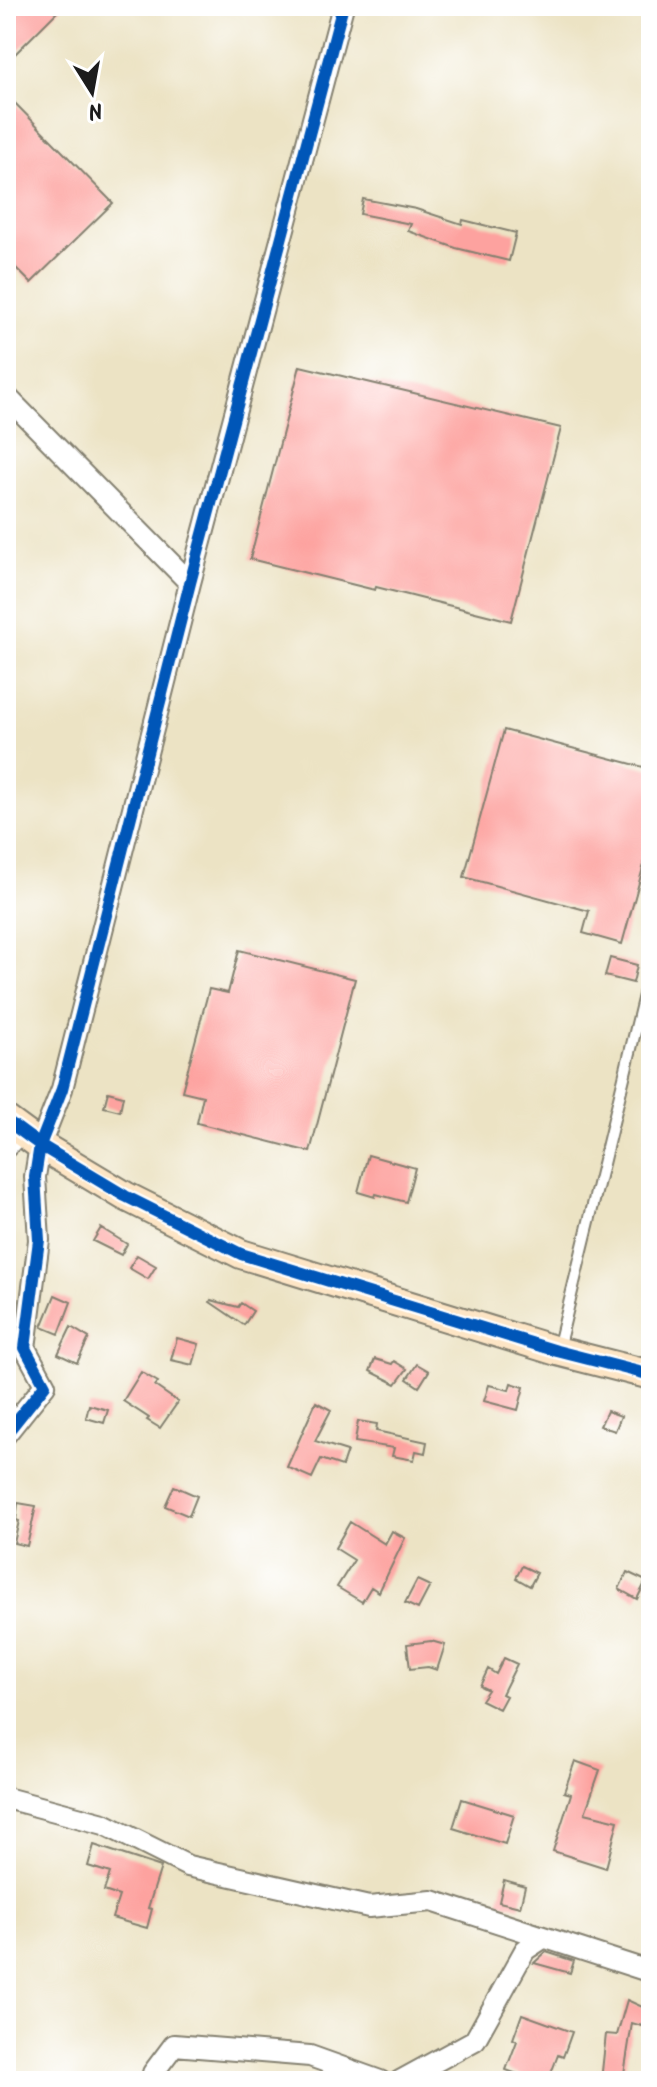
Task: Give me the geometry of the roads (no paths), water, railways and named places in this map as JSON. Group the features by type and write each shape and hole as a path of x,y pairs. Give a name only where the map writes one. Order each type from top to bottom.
{"street":[{"path":"18,1136 62,1089 190,583 343,6"},
{"path":"6,396 190,583"},
{"path":"18,1136 125,1196 241,1254 557,1351 651,1375"},
{"path":"6,1434 45,1385 25,1348 39,1240 35,1177 18,1136"},
{"path":"6,1798 104,1824 188,1866 369,1907 432,1901 651,1972"},
{"path":"400,2081 475,2040 525,1950 543,1938"},
{"path":"152,2081 153,2073 174,2045 310,2056 380,2081"}],"lane":[{"path":"557,1351 645,991"}]}
